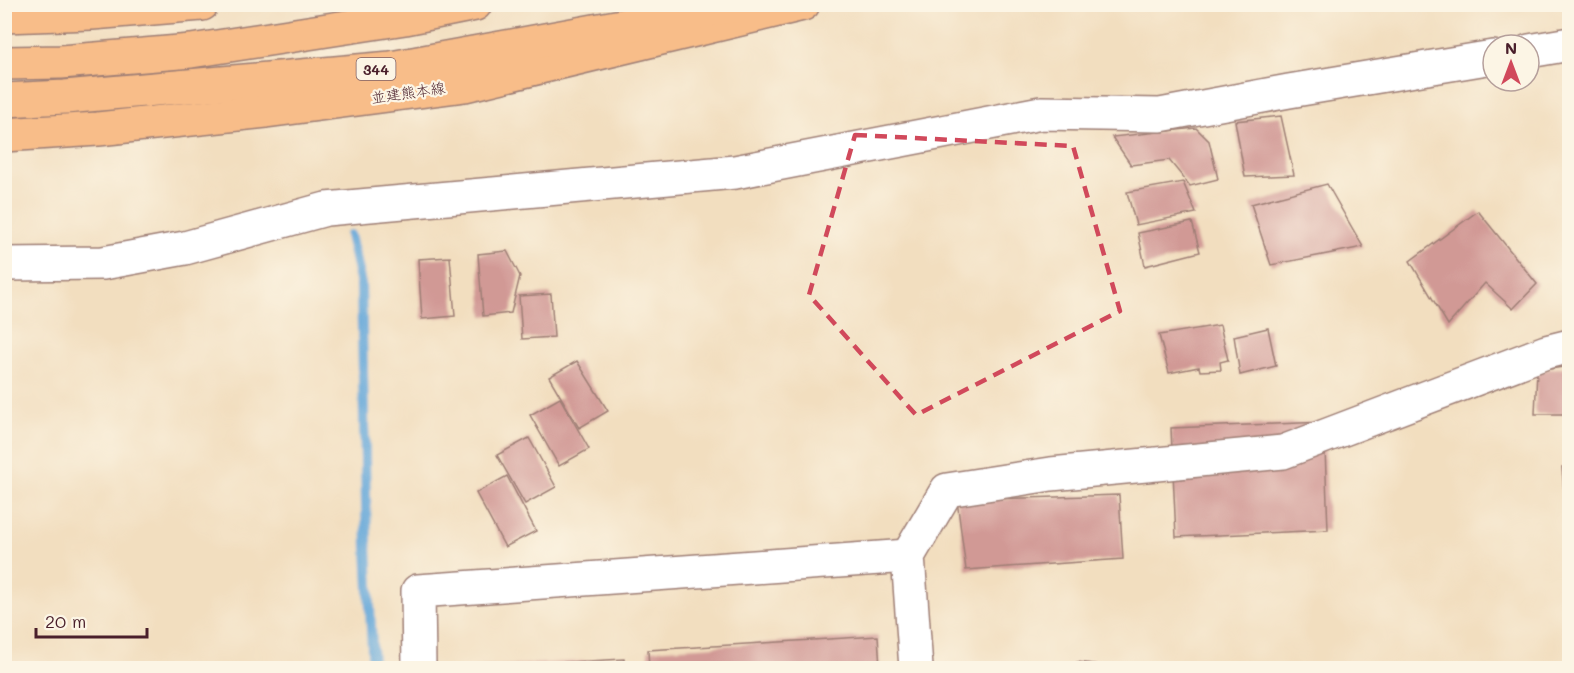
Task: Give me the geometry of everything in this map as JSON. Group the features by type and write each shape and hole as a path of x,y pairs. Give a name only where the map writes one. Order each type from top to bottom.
{"main road":[{"path":"4,16 92,13 202,4"},
{"path":"4,63 62,62 191,51 405,18 475,4"},
{"name":"344","path":"4,100 64,97 391,68 742,4"},
{"name":"並建熊本線","path":"4,135 98,129 266,111 465,85 803,4"}],"street":[{"path":"1541,49 1569,44"},
{"path":"4,264 104,263 185,248 326,209 735,172 1041,113 1160,116 1481,59"},
{"path":"916,669 909,556 947,490 1051,474 1283,452 1546,352 1569,346"},
{"path":"419,669 418,591 909,556"}],"highlighted area":[{"path":"855,135 1073,146 1120,311 916,415 809,295"}],"building":[{"path":"1281,116 1294,175 1245,177 1235,121"},
{"path":"1196,128 1209,141 1218,179 1190,186 1169,160 1131,165 1112,137"},
{"path":"1183,182 1196,213 1136,225 1127,192"},
{"path":"1327,184 1363,247 1271,265 1251,204"},
{"path":"1478,211 1537,284 1513,309 1485,283 1448,325 1410,261"},
{"path":"1192,222 1200,252 1145,266 1138,233"},
{"path":"507,251 520,276 511,313 483,316 478,254"},
{"path":"450,257 455,316 422,319 418,259"},
{"path":"551,294 554,337 522,339 519,296"},
{"path":"1220,325 1228,360 1220,362 1221,370 1200,371 1199,367 1169,373 1159,335"},
{"path":"1268,328 1276,366 1240,375 1234,336"},
{"path":"577,361 608,411 579,428 549,377"},
{"path":"1570,366 1570,414 1535,414 1537,371"},
{"path":"560,398 589,449 559,466 530,415"},
{"path":"1324,422 1328,530 1176,537 1171,428"},
{"path":"529,438 556,487 525,504 497,455"},
{"path":"1570,466 1570,492 1564,492 1562,467"},
{"path":"507,476 536,531 505,547 476,493"},
{"path":"1119,495 1123,559 966,570 957,500"},
{"path":"878,636 880,668 649,668 648,650"},
{"path":"624,659 625,668 476,668 476,667"},
{"path":"1077,662 1116,667 1116,668 1076,668"}],"waterway":[{"path":"350,235 361,284 367,547 373,668"}]}
